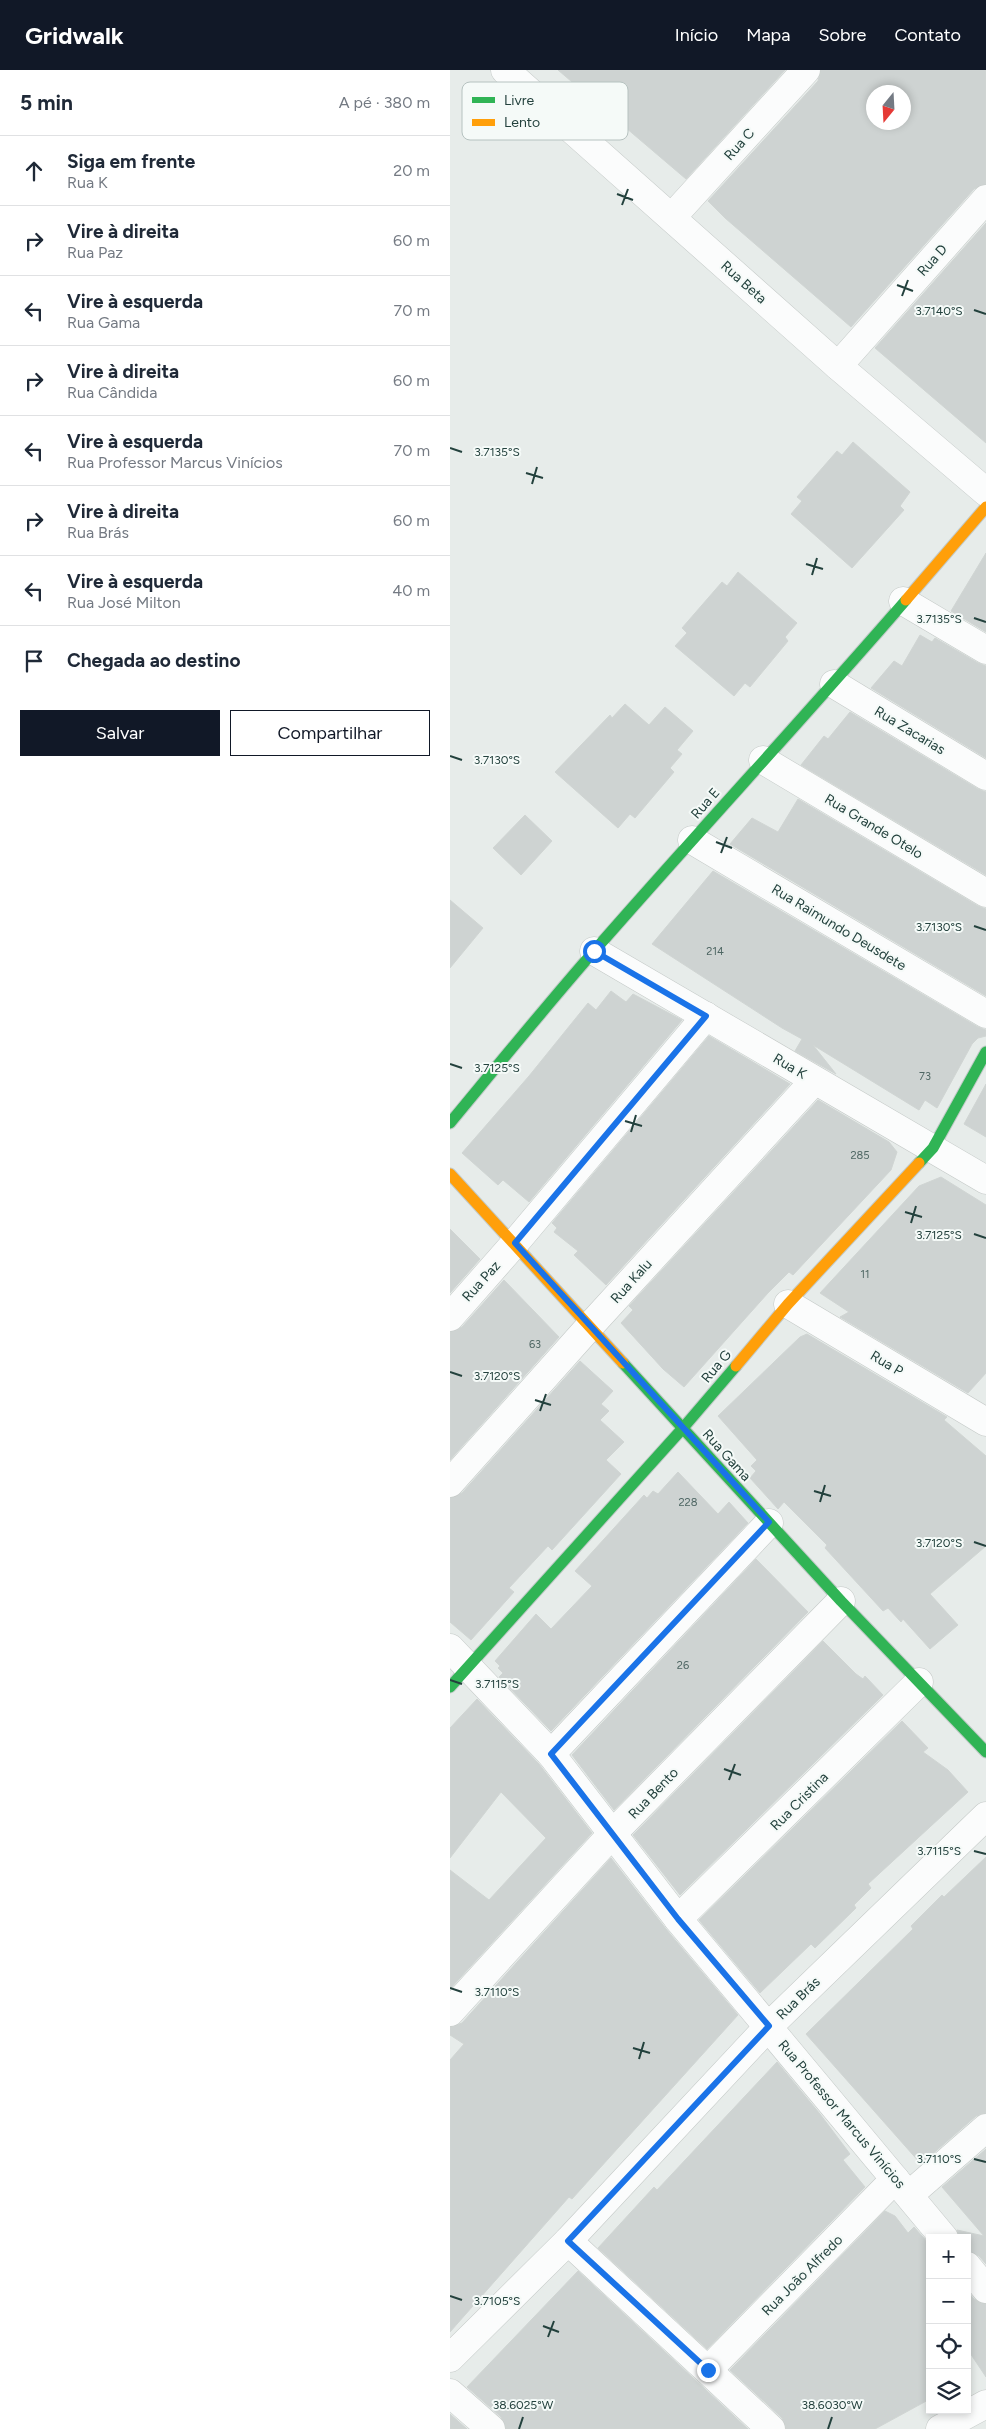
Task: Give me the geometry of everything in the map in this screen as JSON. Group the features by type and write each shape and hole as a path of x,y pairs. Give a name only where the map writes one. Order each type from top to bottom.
{"street":[{"name":"Rua Beta","path":"505,70 519,82"},
{"name":"Rua C","path":"672,217 806,70"},
{"name":"Rua Beta","path":"585,140 838,366 986,492"},
{"name":"Rua D","path":"838,366 986,198"},
{"name":"Rua E","path":"450,1123 594,951 763,760 834,684 986,507"},
{"path":"904,601 986,650"},
{"name":"Rua Zacarias","path":"834,684 986,776"},
{"name":"Rua Grande Otelo","path":"763,760 986,892"},
{"name":"Rua Raimundo Deusdete","path":"692,840 986,1014"},
{"name":"Rua K","path":"594,951 986,1180"},
{"name":"Rua Paz","path":"450,1317 515,1243 706,1016"},
{"name":"Rua G","path":"450,1687 460,1657 683,1428 788,1304 933,1148 986,1052"},
{"name":"Rua Kalu","path":"450,1483 590,1326 814,1081"},
{"name":"Rua Gama","path":"450,1174 841,1601 985,1751"},
{"name":"Rua P","path":"788,1304 986,1422"},
{"path":"551,1754 769,1522"},
{"name":"Rua Bento","path":"450,2012 613,1833 841,1601"},
{"name":"Rua Professor Marcus Vinícios","path":"460,1657 551,1754 678,1919 941,2234"},
{"name":"Rua Cristina","path":"678,1919 919,1682"},
{"name":"Rua Brás","path":"450,2358 568,2241 769,2026 986,1816"},
{"name":"Rua João Alfredo","path":"708,2370 902,2187 986,2128"},
{"path":"568,2241 771,2429"},
{"path":"971,2271 986,2289"},
{"path":"450,2393 491,2429"},
{"path":"940,2429 986,2404"}],"building":[{"path":"558,70 785,70 686,179 628,130 628,82 572,82"},
{"path":"821,70 986,70 986,184 974,189 851,327 725,218 708,201 818,81"},
{"path":"986,223 986,443 875,348"},
{"path":"853,442 910,492 900,506 904,510 852,568 791,514 802,501 797,497 837,451 842,455"},
{"path":"986,553 986,632 951,611"},
{"path":"738,572 797,623 785,637 788,641 750,687 745,683 734,696 675,646 687,633 682,628 722,582 727,586"},
{"path":"920,635 932,642 935,638 986,666 986,758 871,688 894,661 902,666"},
{"path":"625,704 649,725 665,707 693,731 677,750 682,754 670,768 674,772 635,818 630,814 618,828 555,772 610,715 612,718"},
{"path":"850,712 986,792 986,875 801,765 824,736 828,739"},
{"path":"798,799 986,909 986,996 730,844 752,818 778,832"},
{"path":"525,815 552,841 521,875 493,848"},
{"path":"713,871 986,1030 986,1036 978,1038 972,1044 937,1108 925,1100 919,1110 813,1045 836,1074 795,1051 802,1039 652,944"},
{"path":"450,900 483,928 450,968"},
{"path":"611,991 626,1002 633,994 682,1020 529,1202 503,1180 498,1185 462,1153 529,1076 588,1003 596,1010"},
{"path":"709,1036 790,1084 606,1285 574,1255 578,1251 554,1232 557,1228 552,1223"},
{"path":"986,1084 986,1137 964,1124"},
{"path":"818,1100 889,1142 897,1152 891,1170 793,1275 789,1272 768,1293 684,1387 663,1369 621,1323 633,1310 629,1306"},
{"path":"941,1177 986,1205 986,1373 968,1393 840,1317 849,1312 820,1293 919,1186"},
{"path":"450,1229 480,1259 450,1293"},
{"path":"504,1280 559,1337 450,1460 450,1332 462,1327"},
{"path":"807,1334 947,1417 944,1420 986,1456 986,1546 930,1594 958,1625 930,1649 903,1619 901,1622 888,1608 883,1611 825,1548 827,1545 784,1502 778,1509 750,1478 756,1471 751,1466 757,1460 718,1416 800,1337"},
{"path":"580,1361 613,1391 601,1404 609,1411 600,1420 624,1442 606,1460 621,1474 552,1550 548,1546 509,1588 514,1592 471,1640 450,1622 450,1498 462,1493"},
{"path":"678,1472 718,1514 729,1502 748,1523 551,1731 499,1677 503,1673 495,1661 536,1614 551,1629 592,1586 575,1571 644,1495 647,1498 653,1491 658,1494"},
{"path":"756,1559 808,1612 614,1810 572,1755"},
{"path":"823,1641 856,1674 863,1679 865,1676 883,1695 680,1895 633,1835"},
{"path":"477,1699 539,1764 592,1833 450,1989 450,1870 489,1900 546,1838 501,1792 450,1858 450,1728"},
{"path":"902,1721 928,1748 923,1752 948,1770 968,1792 868,1884 871,1888 854,1905 856,1908 815,1948 811,1944 760,1993 699,1920"},
{"path":"986,1857 986,2113 976,2116 921,2164 806,2034 913,1929 911,1926 942,1895 944,1897"},
{"path":"611,1858 666,1929 738,2015 572,2199 569,2197 450,2332 450,2060 464,2044 450,2035 450,2027 462,2023"},
{"path":"777,2062 850,2154 843,2160 865,2187 707,2349 598,2248 654,2187 657,2190"},
{"path":"986,2149 986,2264 979,2256 971,2253 971,2234 958,2234 957,2230 984,2236 942,2187"},
{"path":"885,2211 895,2216 908,2233 914,2227 926,2240 926,2401 875,2429 786,2429 782,2418 730,2370"},
{"path":"578,2271 748,2429 506,2429 501,2417 467,2387"},
{"path":"971,2296 974,2299 986,2304 986,2377 971,2354"},
{"path":"450,2414 467,2429 450,2429"}],"traffic: fast":[{"path":"450,1123 595,950 906,600"},
{"path":"919,1163 933,1148 986,1052"},
{"path":"623,1363 841,1601 986,1752"},
{"path":"450,1687 683,1428 736,1366"}],"traffic: slow":[{"path":"906,600 986,507"},
{"path":"736,1366 788,1304 919,1163"},
{"path":"450,1174 623,1363"}],"route":[{"path":"594,951 706,1016 515,1243 769,1522 551,1754 678,1919 769,2026 568,2241 708,2370"}]}
